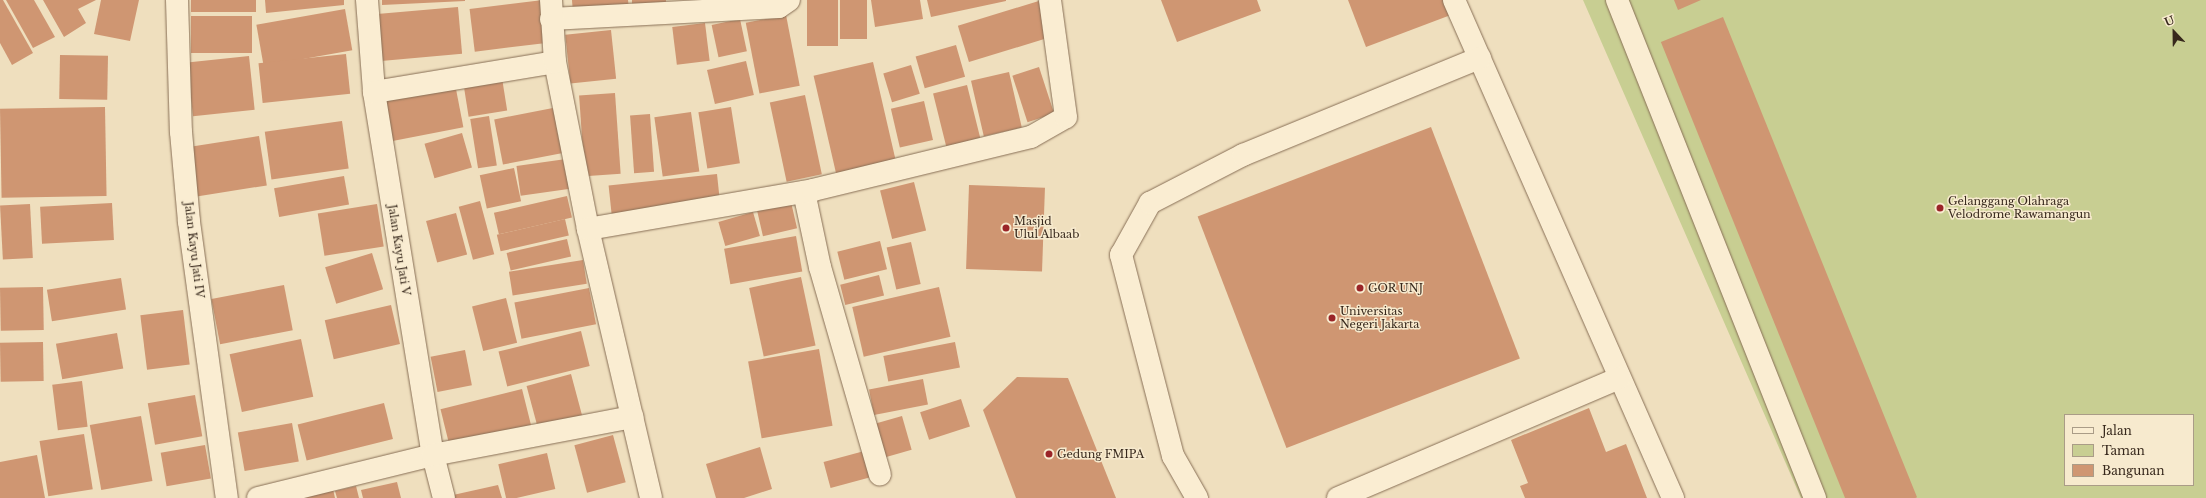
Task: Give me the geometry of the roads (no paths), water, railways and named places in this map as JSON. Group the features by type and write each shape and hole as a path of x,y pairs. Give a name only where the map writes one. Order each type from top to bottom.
{"street":[{"name":"Jalan Kayu Jati IV","path":"178,0 181,132 189,222 227,498"},
{"name":"Jalan Kayu Jati V","path":"366,0 374,92 433,455 444,498"},
{"path":"651,498 588,229 555,62 551,10 779,6 789,0"},
{"path":"588,229 804,192 1031,138 1060,123 1066,117 1050,0"},
{"path":"1454,0 1673,498"},
{"path":"1616,0 1815,498"},
{"path":"1197,498 1173,456 1120,255 1150,203 1243,155 1480,58"},
{"path":"374,92 555,62"},
{"path":"804,192 820,267 880,475"},
{"path":"1338,498 1620,378"},
{"path":"258,498 433,455 632,417"}],"place":[{"name":"Gelanggang Olahraga Velodrome Rawamangun","path":"1940,208"},
{"name":"Masjid Ulul Albaab","path":"1006,228"},
{"name":"GOR UNJ","path":"1360,288"},
{"name":"Universitas Negeri Jakarta","path":"1332,318"},
{"name":"Gedung FMIPA","path":"1049,454"}]}
